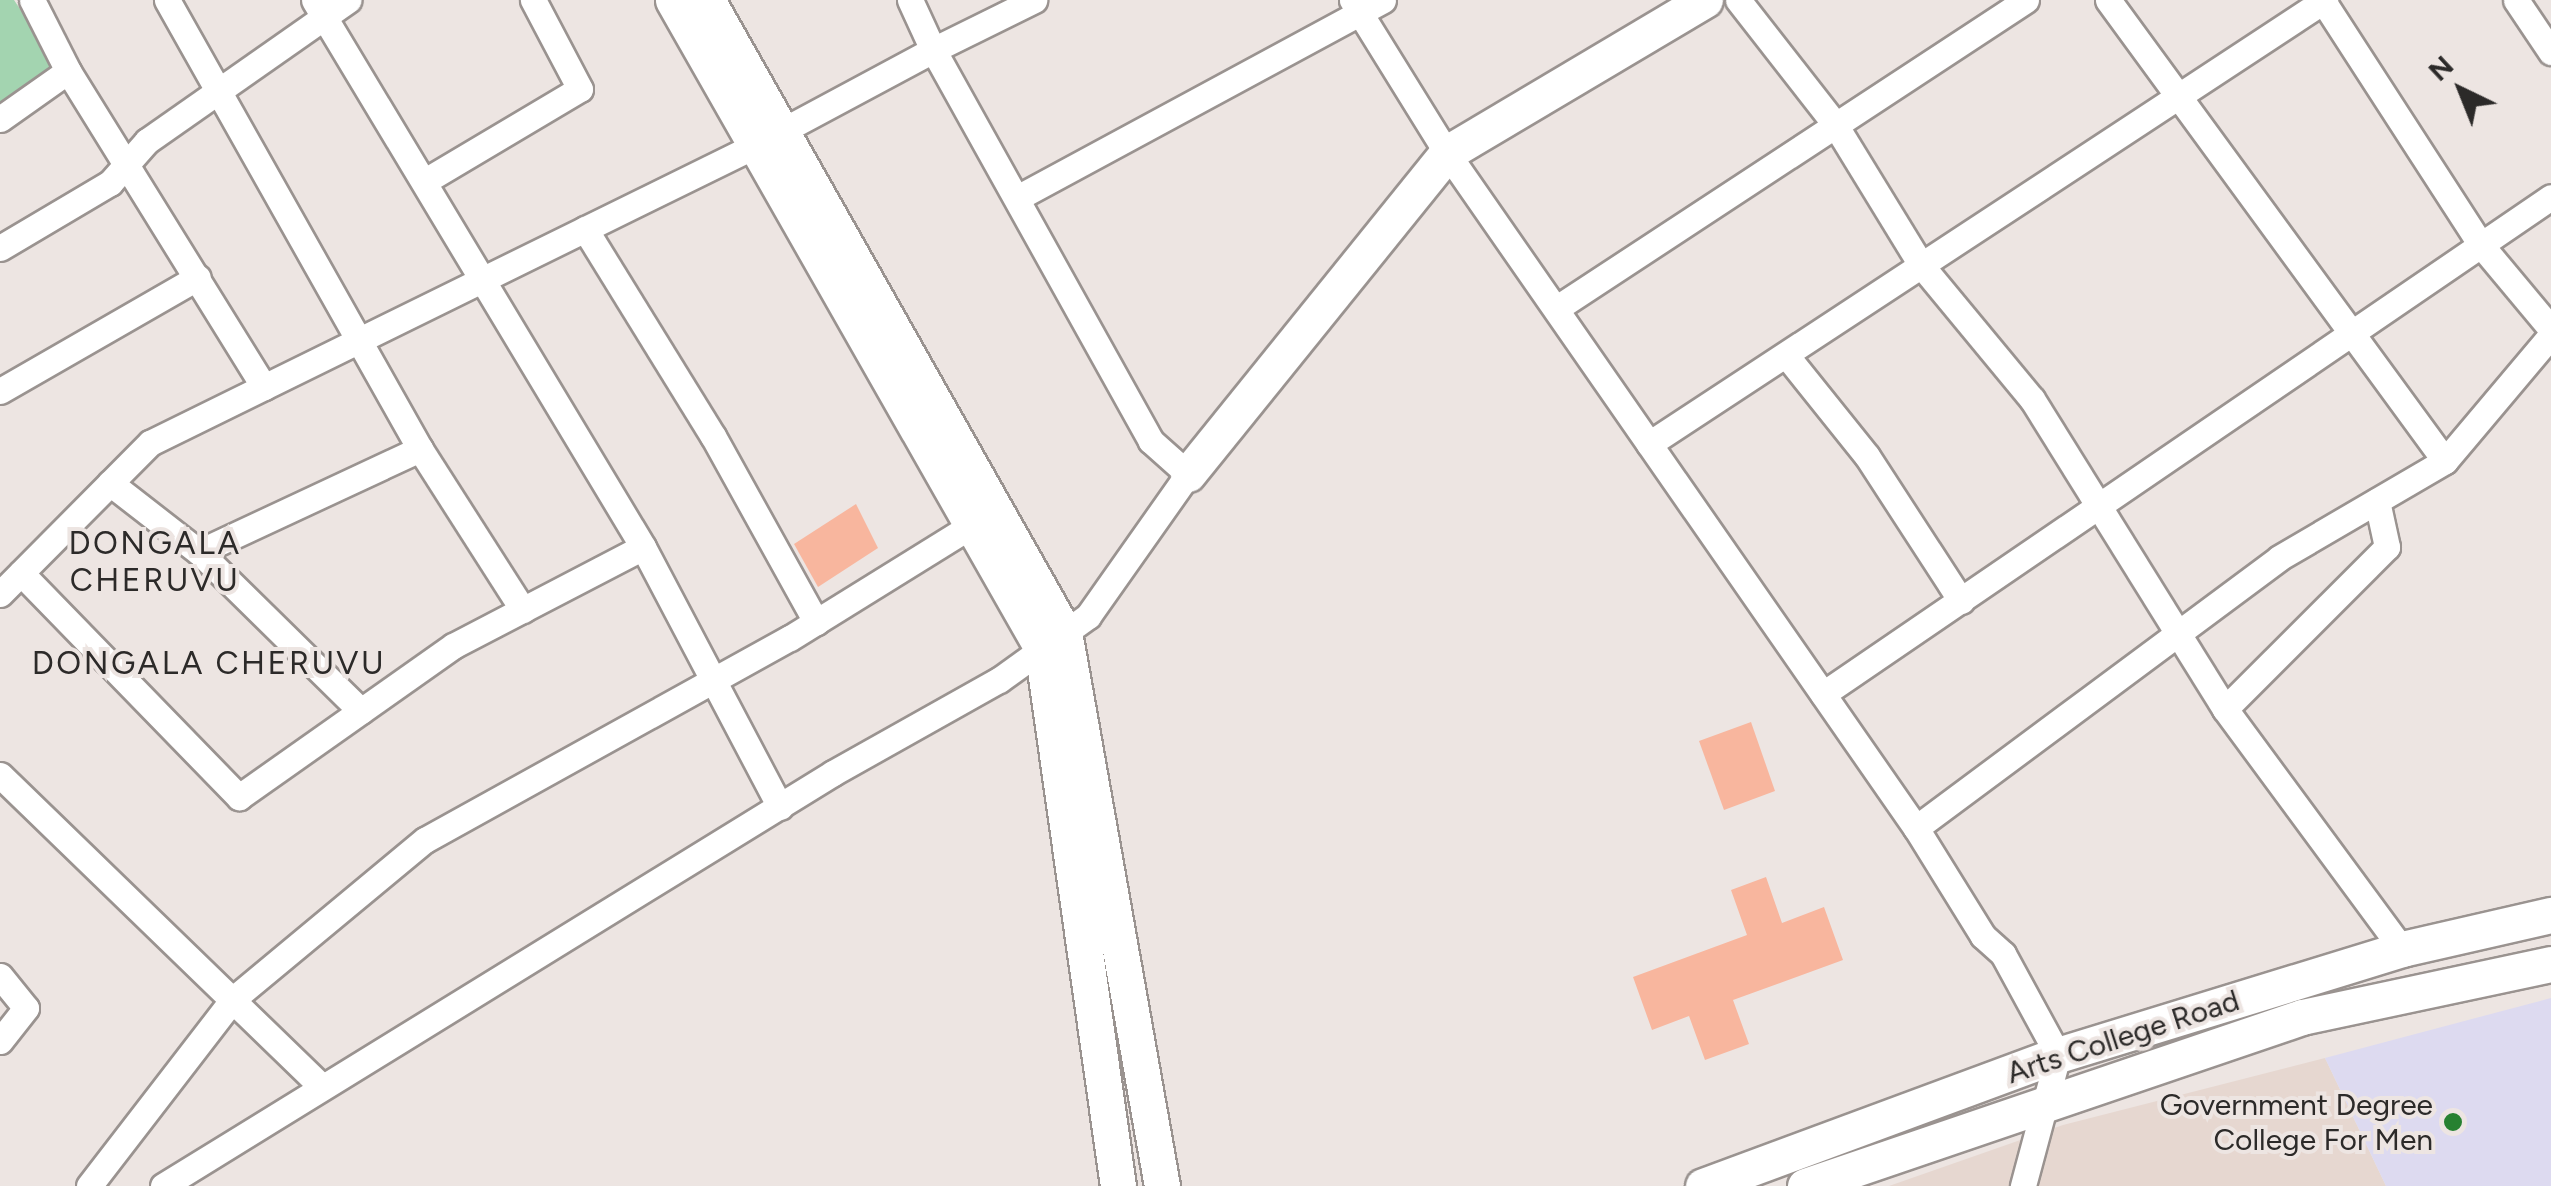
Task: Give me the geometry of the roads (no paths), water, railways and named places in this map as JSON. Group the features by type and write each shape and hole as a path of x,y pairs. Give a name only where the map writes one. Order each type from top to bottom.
{"main road":[{"path":"673,0 766,140 1053,640 1162,1186"},
{"path":"706,0 766,140 972,525 1053,640 1118,1186"},
{"path":"1188,474 1446,153 1705,0"},
{"name":"Arts College Road","path":"1703,1186 2058,1055 2402,949 2551,915"},
{"path":"1806,1186 2046,1100 2302,1017 2551,964"}],"street":[{"path":"32,0 68,71 264,387"},
{"path":"168,0 364,338 420,449 524,610"},
{"path":"0,248 110,183 147,141 221,90 320,9 348,0"},
{"path":"425,181 580,88 534,0"},
{"path":"163,1186 321,1086 571,940 780,807 999,680 1088,616 1188,474 1150,441 933,50 910,0"},
{"path":"0,594 150,443 766,140 1034,0"},
{"path":"1017,198 1356,6 1384,0"},
{"path":"1738,0 1834,126 1921,265 2032,398 2225,709 2402,949"},
{"path":"1557,308 2026,0"},
{"path":"2108,0 2349,338 2446,461"},
{"path":"1649,444 2324,1 2481,246 2551,332 2446,461 2279,558 1916,828"},
{"path":"2528,4 2551,52"},
{"path":"1356,6 1446,153 1916,828 1983,936 2002,954 2058,1055 2023,1186"},
{"path":"320,9 425,181 479,281 643,547 780,807"},
{"path":"0,119 68,71"},
{"path":"1824,694 2551,197"},
{"path":"585,229 713,436 816,622"},
{"path":"0,391 198,277"},
{"path":"1786,354 1867,456 1960,601"},
{"path":"199,552 420,449"},
{"path":"110,483 199,552 361,712"},
{"path":"2225,709 2387,548 2377,501"},
{"path":"90,1186 232,1000 425,840 713,682 972,525"},
{"path":"21,574 240,798 453,646 643,547"},
{"path":"0,775 321,1086"},
{"path":"0,976 26,1008 0,1041"}],"place":[{"name":"Government Degree College For Men","path":"2453,1122"}],"district":[{"name":"DONGALA CHERUVU","path":"155,562"},
{"name":"DONGALA CHERUVU","path":"209,663"}]}
